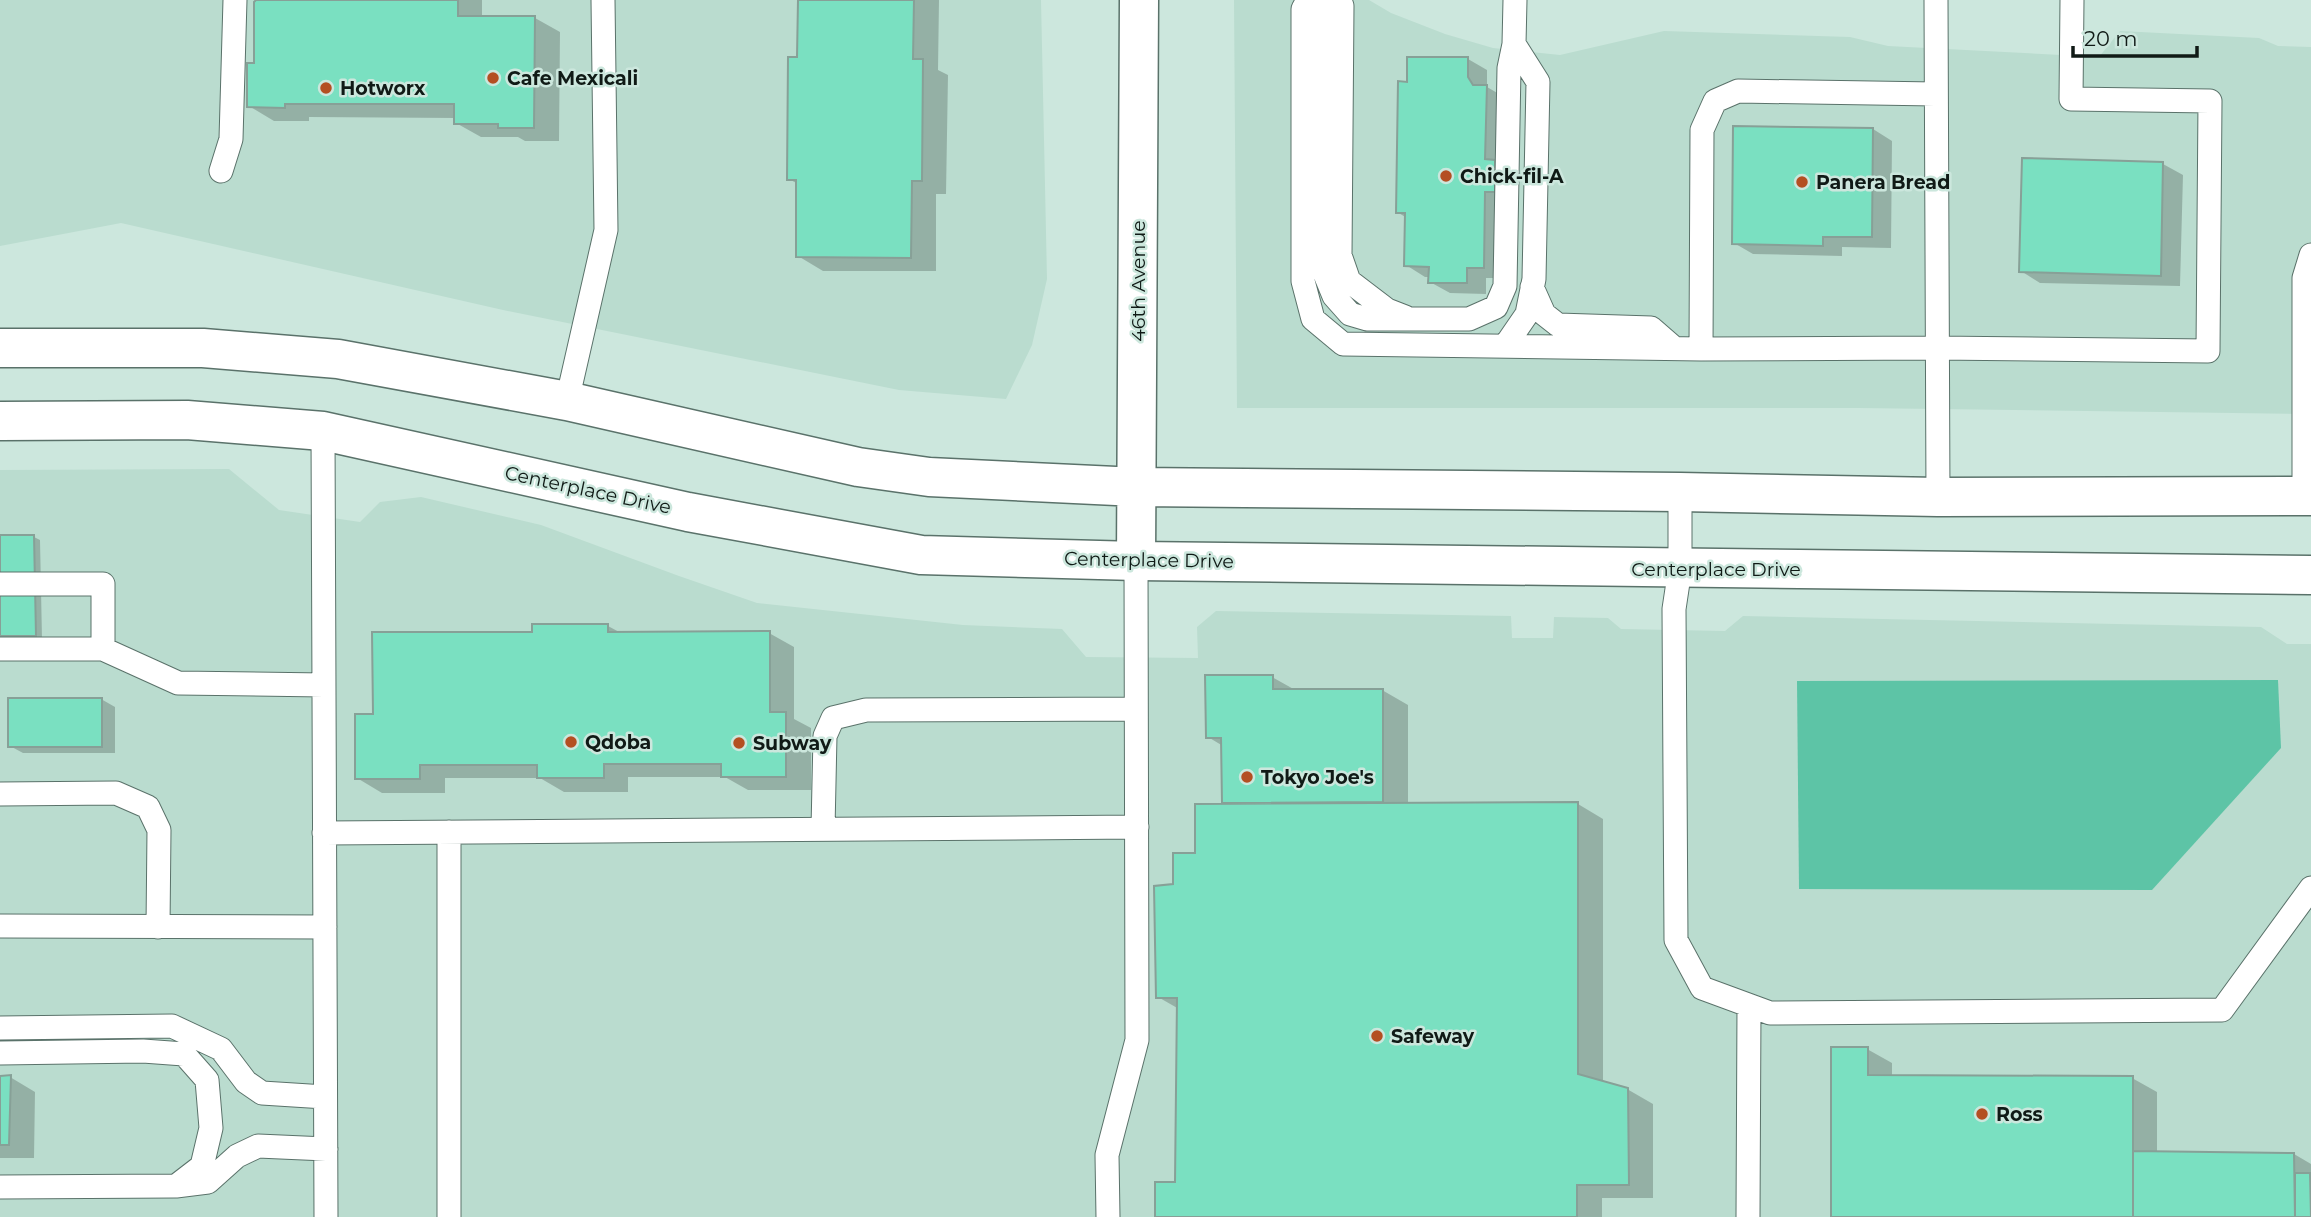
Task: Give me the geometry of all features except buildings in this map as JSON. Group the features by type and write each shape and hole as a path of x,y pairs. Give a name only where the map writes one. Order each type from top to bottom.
{"street":[{"name":"46th Avenue","path":"1136,561 1139,0"},
{"path":"0,348 203,348 338,359 567,401 858,467 929,477 1137,488 1680,492 1938,497 2307,496"},
{"name":"Centerplace Drive","path":"0,421 187,420 323,431 688,512 921,555 1680,569 2311,575"}],"lane":[{"path":"221,171 232,139 235,0"},
{"path":"567,401 606,230 603,0"},
{"path":"1308,0 1303,9 1303,281 1313,319 1343,344 1701,349 2208,351 2210,101 2071,99 2072,0"},
{"path":"1320,0 1320,262 1334,296 1350,314 1367,319 1469,319 1496,307 1505,286 1509,68 1514,44 1515,0"},
{"path":"1340,0 1340,254 1349,281 1387,310 1411,319"},
{"path":"1936,0 1938,497"},
{"path":"1505,346 1527,314 1532,287 1538,82 1514,44"},
{"path":"1701,349 1702,130 1715,102 1738,91 1935,94"},
{"path":"2307,496 2304,278 2311,255"},
{"path":"1532,287 1544,314 1558,326 1651,328 1674,348"},
{"path":"323,431 326,1217"},
{"path":"1680,492 1680,569 1674,610 1676,940 1702,988 1770,1013 2222,1010 2311,888"},
{"path":"1108,1217 1107,1155 1137,1040 1136,561"},
{"path":"0,584 103,584 103,649"},
{"path":"0,649 103,649 178,682 324,685"},
{"path":"823,829 825,736 833,718 866,710 1136,709"},
{"path":"0,794 116,793 148,807 159,830 158,926"},
{"path":"324,833 1137,827"},
{"path":"449,832 449,1217"},
{"path":"0,926 325,927"},
{"path":"1748,1217 1749,1006"},
{"path":"0,1028 172,1027 221,1049 246,1082 262,1093 325,1097"},
{"path":"0,1053 143,1051 184,1054 207,1080 211,1128 202,1166 176,1186"},
{"path":"0,1187 176,1186 208,1182 237,1156 258,1146 326,1149"}],"shaded area":[{"path":"0,0 1041,0 1047,279 1032,345 1006,399 899,390 503,310 121,223 0,246"},
{"path":"1234,0 1369,0 1391,13 1445,34 1493,48 1560,55 1664,31 1850,37 1888,46 2099,57 2120,31 2259,38 2278,46 2311,47 2311,414 1859,408 1237,408"},
{"path":"229,469 279,510 360,522 380,502 421,497 541,525 757,603 963,625 1062,629 1086,657 1198,658 1197,627 1216,611 1511,616 1512,638 1553,638 1554,617 1608,618 1621,629 1725,631 1743,616 2261,627 2287,644 2311,644 2311,1217 0,1217 0,470"},
{"path":"2278,680 2281,748 2152,890 1799,889 1797,681"}],"place":[{"name":"Cafe Mexicali","path":"493,78"},
{"name":"Hotworx","path":"326,88"},
{"name":"Chick-fil-A","path":"1446,176"},
{"name":"Panera Bread","path":"1802,182"},
{"name":"Qdoba","path":"571,742"},
{"name":"Subway","path":"739,743"},
{"name":"Tokyo Joe's","path":"1247,777"},
{"name":"Safeway","path":"1377,1036"},
{"name":"Ross","path":"1982,1114"}]}
